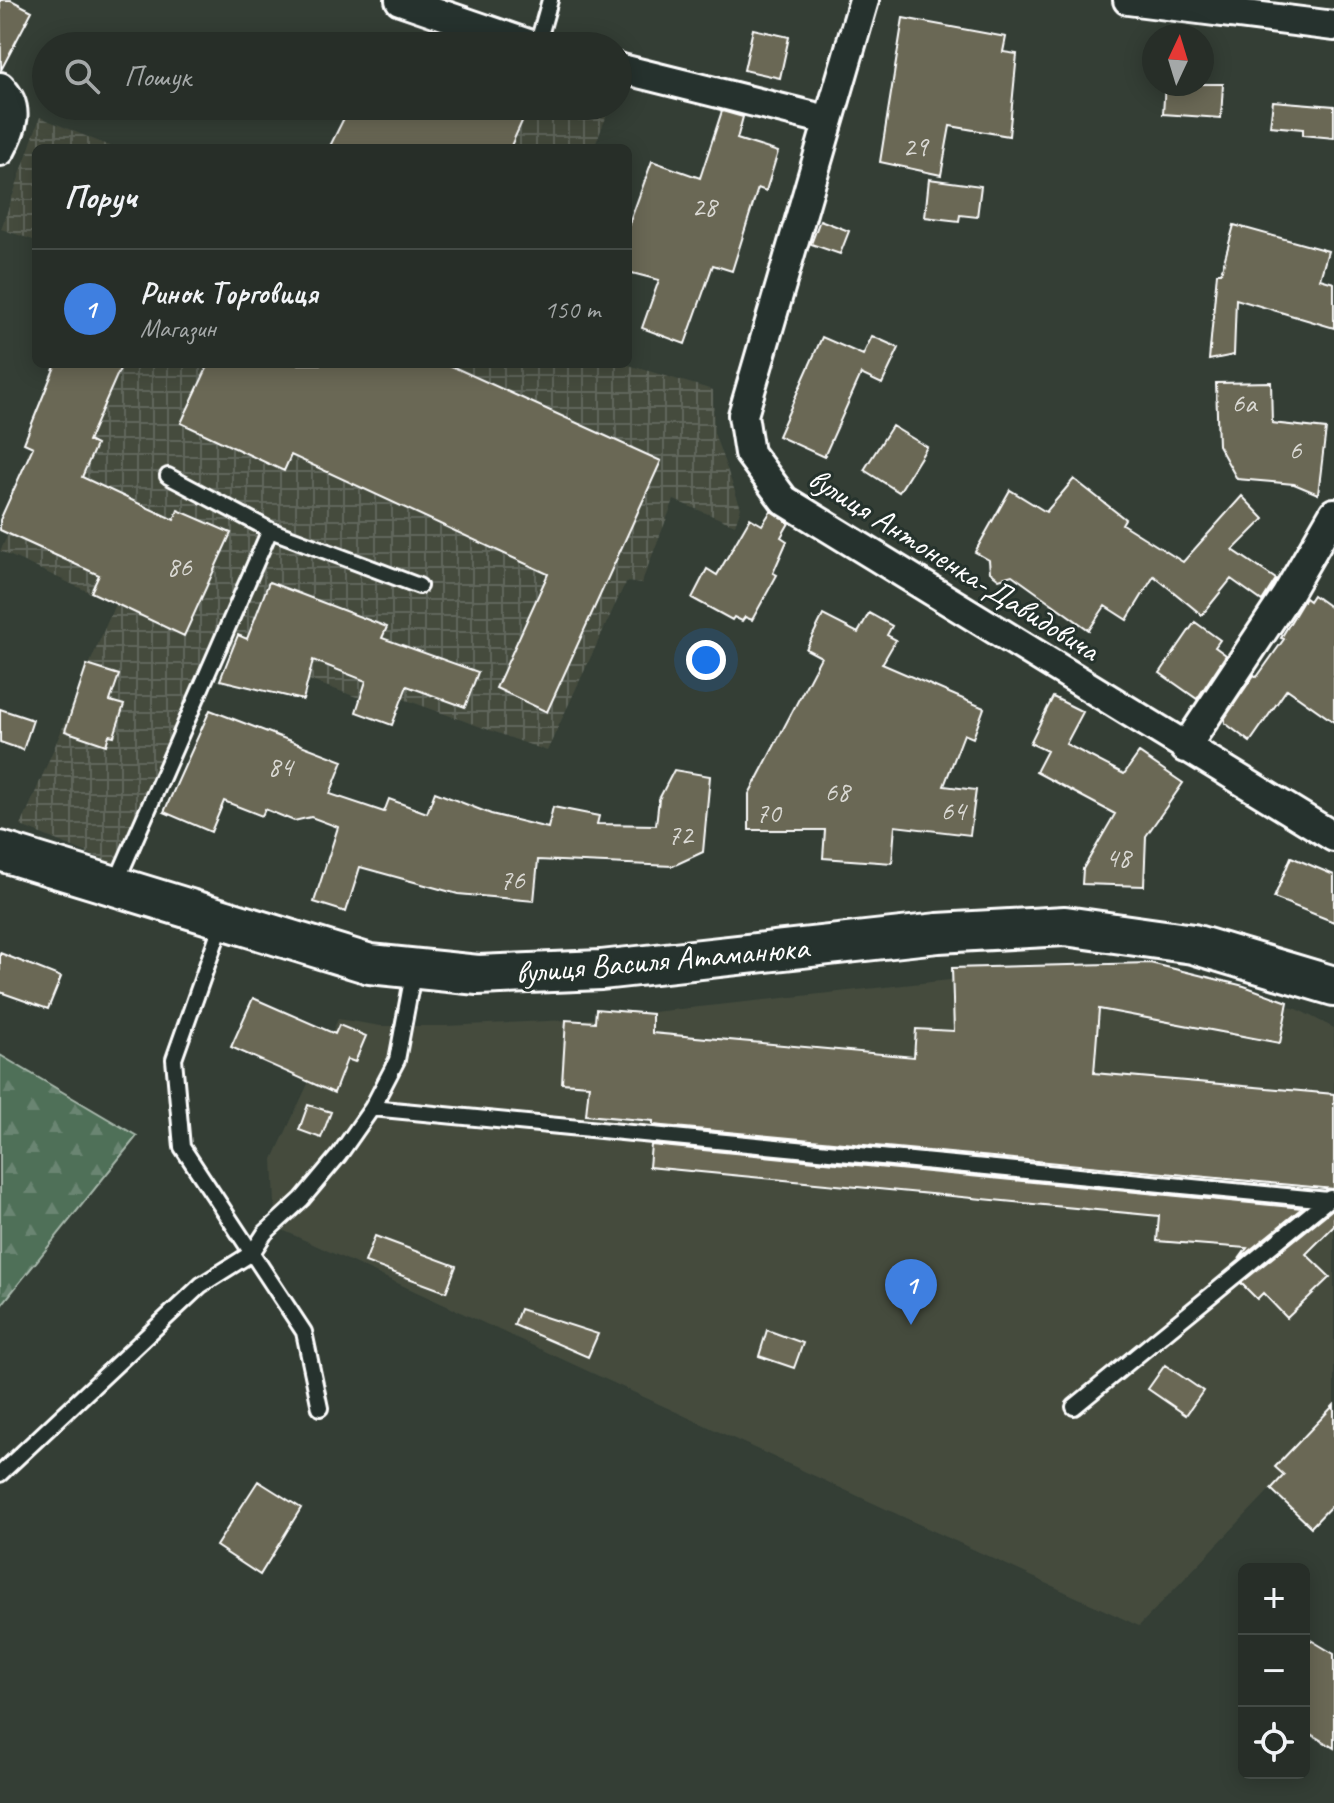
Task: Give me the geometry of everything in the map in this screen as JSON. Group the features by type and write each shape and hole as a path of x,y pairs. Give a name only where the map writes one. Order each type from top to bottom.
{"street":[{"path":"400,0 494,32"},
{"name":"вулиця Антоненка-Давидовича","path":"864,0 743,415 749,453 784,500 1334,837"},
{"path":"1128,0 1334,26"},
{"path":"632,71 827,120"},
{"path":"0,87 9,98 13,113 0,151"},
{"path":"1185,748 1286,596 1334,513"},
{"name":"вулиця Василя Атаманюка","path":"0,851 370,964 478,975 601,970 938,933 1065,926 1193,944 1334,986"}],"lane":[{"path":"540,32 550,0"},
{"path":"168,476 270,530 419,586"},
{"path":"114,887 270,530"},
{"path":"223,920 174,1059 182,1147 304,1332 320,1408"},
{"path":"0,1474 50,1432 201,1285 252,1253 265,1233 302,1199 372,1108 397,1060 414,968"},
{"path":"372,1108 1331,1198"},
{"path":"1074,1407 1331,1198"}],"shaded area":[{"path":"39,120 47,120 104,144 32,144 32,240 1,229"},
{"path":"377,120 605,120 596,144 365,144"},
{"path":"632,366 713,390 714,433 741,508 735,525 674,500 641,584 627,582 623,588 547,751 384,692 365,700 227,651 132,871 21,826 115,604 0,551 37,475 27,454 71,368"},
{"path":"1014,973 1165,975 1297,1009 1334,1028 1334,1423 1139,1626 276,1227 273,1159 338,1019 381,1026 445,1026 588,1019"}],"green space":[{"path":"0,1055 137,1136 0,1307"}],"building":[{"path":"0,0 11,0 32,11 1,70"},
{"path":"903,18 1006,37 1003,52 1017,54 1009,136 950,126 941,175 880,162"},
{"path":"753,29 789,37 780,78 744,70"},
{"path":"1214,84 1223,84 1221,118 1163,114 1164,96 1214,96"},
{"path":"1273,101 1334,106 1334,138 1303,135 1303,129 1270,126"},
{"path":"722,111 743,117 737,139 778,152 766,191 758,188 732,271 713,265 685,344 642,328 659,280 632,273 632,216 652,161 700,178"},
{"path":"343,120 523,120 512,144 331,144"},
{"path":"929,179 981,186 977,217 960,215 959,221 925,217"},
{"path":"820,220 849,231 840,254 811,244"},
{"path":"1234,225 1328,251 1320,279 1334,283 1334,328 1236,299 1234,355 1209,360 1217,273 1221,273"},
{"path":"872,336 899,348 882,384 861,374 824,457 778,436 822,337 863,355"},
{"path":"54,368 120,368 88,441 96,445 82,477 174,520 178,510 231,533 184,636 91,592 99,575 0,530 0,520 33,447 24,443"},
{"path":"207,368 456,368 661,461 547,712 496,688 548,574 291,455 284,471 181,423"},
{"path":"1271,382 1272,423 1326,429 1318,494 1294,484 1237,479 1218,445 1216,383"},
{"path":"892,426 927,447 899,492 864,470"},
{"path":"1074,479 1125,519 1122,524 1183,562 1242,496 1264,519 1233,550 1276,579 1262,601 1231,579 1202,615 1154,576 1127,620 1105,606 1089,630 1012,575 999,579 990,572 989,560 975,552 1010,490 1046,512"},
{"path":"771,511 789,523 781,537 787,541 773,573 777,575 752,620 745,617 742,621 734,617 732,620 692,598 707,569 717,575 750,518 762,525"},
{"path":"269,582 387,627 382,638 478,672 465,707 407,686 392,725 356,712 366,681 313,660 303,700 220,680 238,635 247,639"},
{"path":"1313,595 1334,610 1334,722 1287,689 1250,742 1225,723 1225,718 1254,675 1257,677 1284,639 1281,638 1305,598 1309,601"},
{"path":"869,613 892,626 887,635 896,640 882,664 984,708 973,738 964,734 944,786 976,790 970,835 895,826 892,863 823,858 825,830 749,830 749,794 821,657 806,649 823,615 858,633"},
{"path":"1195,622 1220,640 1215,647 1226,655 1197,699 1160,673"},
{"path":"87,665 119,675 110,701 124,705 114,736 109,735 106,745 65,731"},
{"path":"1053,697 1083,712 1066,744 1124,774 1139,753 1183,783 1146,836 1144,886 1082,884 1083,869 1115,814 1036,772 1047,751 1030,743"},
{"path":"0,709 33,720 23,750 0,742"},
{"path":"210,710 343,761 330,794 384,812 389,799 427,813 435,792 491,814 548,828 553,807 599,816 597,824 656,825 659,799 674,770 710,776 703,852 673,866 538,860 534,901 458,894 360,867 346,912 314,902 338,827 311,817 294,821 265,809 262,816 224,801 211,832 164,812"},
{"path":"1291,857 1334,875 1334,922 1274,898"},
{"path":"0,953 61,977 48,1009 0,992"},
{"path":"1150,963 1244,986 1288,1002 1280,1043 1099,1009 1094,1073 1334,1094 1334,1189 653,1125 653,1121 586,1115 589,1085 562,1083 566,1020 595,1022 596,1009 652,1014 652,1033 914,1057 916,1029 954,1031 952,968"},
{"path":"253,998 335,1034 339,1025 366,1036 355,1062 347,1059 334,1093 231,1047"},
{"path":"308,1105 331,1112 321,1138 299,1130"},
{"path":"651,1145 1302,1208 1239,1259 1247,1248 1157,1241 1159,1216 649,1167"},
{"path":"1334,1208 1334,1226 1306,1254 1330,1277 1287,1318 1263,1293 1257,1299 1241,1283"},
{"path":"375,1236 456,1266 446,1292 365,1262"},
{"path":"520,1309 598,1334 588,1357 514,1325"},
{"path":"767,1330 803,1343 794,1368 759,1356"},
{"path":"1165,1365 1203,1391 1186,1415 1148,1389"},
{"path":"1334,1405 1334,1503 1311,1527 1271,1489 1284,1475 1275,1467"},
{"path":"258,1481 301,1508 260,1575 216,1546"},
{"path":"1310,1640 1334,1654 1334,1748 1310,1734"}],"place":[{"name":"Ринок Торговиця","path":"911,1325"}]}
